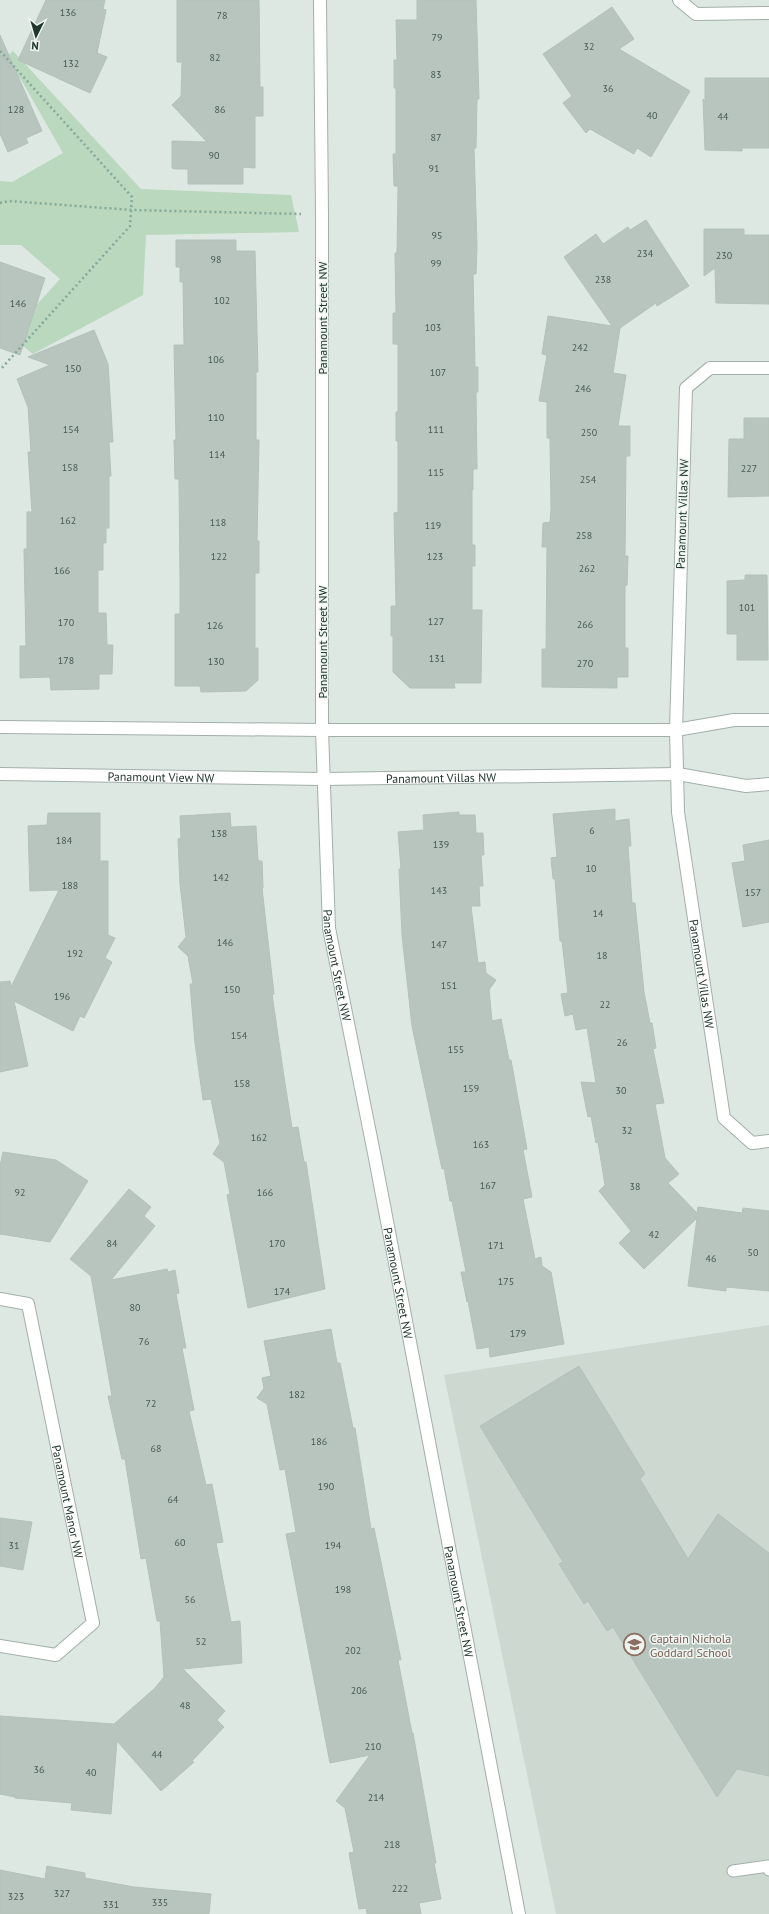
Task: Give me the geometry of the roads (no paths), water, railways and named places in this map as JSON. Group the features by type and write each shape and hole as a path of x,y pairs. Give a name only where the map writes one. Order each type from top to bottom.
{"street":[{"name":"Panamount Street NW","path":"320,0 322,215 322,730 329,928 374,1152 519,1914"},
{"path":"679,0 696,14 769,13"},
{"name":"Panamount Villas NW","path":"769,368 710,368 686,388 676,730 678,812 724,1118 752,1143 769,1141"},
{"path":"0,728 676,730 734,720 769,720"},
{"name":"Panamount View NW","path":"0,774 323,778"},
{"path":"678,774 746,786 769,784"},
{"name":"Panamount Villas NW","path":"323,778 678,774"},
{"name":"Panamount Manor NW","path":"0,1299 28,1304 93,1623 56,1655 0,1646"}],"lane":[{"path":"733,1871 768,1866 769,1870"}],"place":[{"name":"Captain Nichola Goddard School","path":"635,1645"}]}
